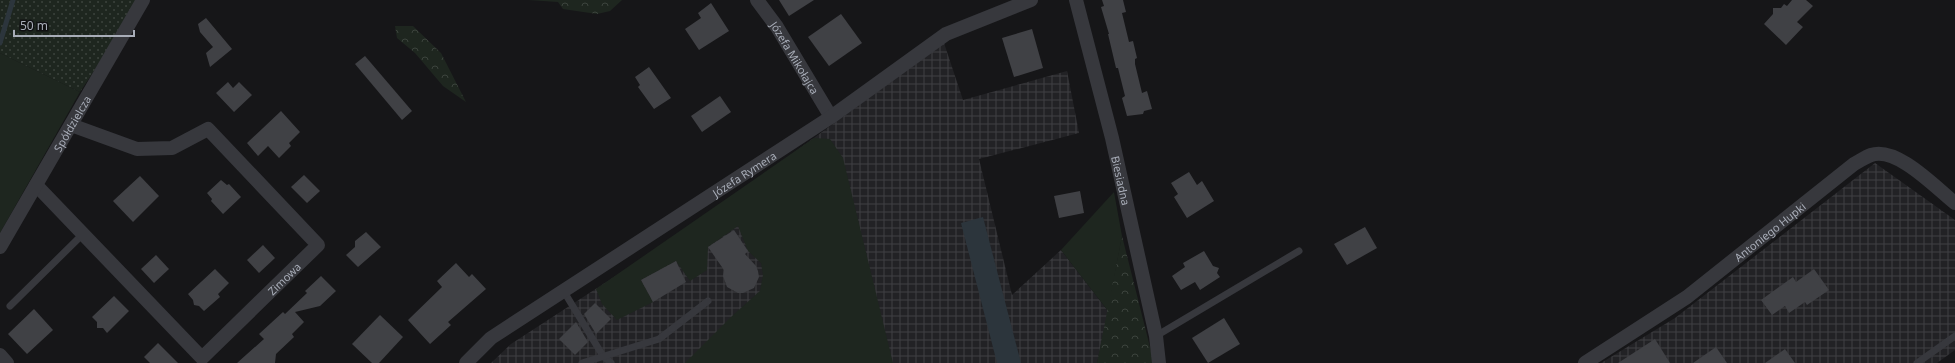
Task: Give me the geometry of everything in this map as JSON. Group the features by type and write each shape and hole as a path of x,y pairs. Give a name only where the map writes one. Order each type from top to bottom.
{"street":[{"name":"Spółdzielcza","path":"0,247 143,0"},
{"name":"Józefa Mikołajca","path":"757,0 777,27 831,117"},
{"name":"Józefa Rymera","path":"466,363 491,338 831,117 946,34 1031,0"},
{"name":"Biesiadna","path":"1076,0 1112,138 1156,336 1159,363"},
{"name":"Zimowa","path":"36,185 202,358 318,245 208,129 172,148 137,149 71,125"},
{"name":"Antoniego Hupki","path":"1585,363 1687,297 1854,164 1872,155 1886,154 1905,162 1955,203"},
{"path":"0,355 7,363"}],"lane":[{"path":"10,306 83,234"},
{"path":"1156,336 1300,251"},
{"path":"563,290 603,356 611,363"},
{"path":"582,363 659,339 708,301"},
{"path":"1917,363 1955,336"}],"shaded area":[{"path":"944,43 963,100 1067,71 1079,133 979,159 1012,295 1061,250 1108,311 1097,363 491,363 511,344 697,223"},
{"path":"1875,163 1955,220 1955,350 1937,363 1601,363 1675,318"},
{"path":"983,217 1021,363 997,363 961,223"}],"green space":[{"path":"0,0 141,0 80,92 0,53"},
{"path":"529,0 622,0 610,11 597,14 563,9 558,2"},
{"path":"395,26 413,26 441,53 466,102 443,86 415,53 397,38"},
{"path":"0,53 80,92 0,233"},
{"path":"814,138 830,139 843,158 893,363 685,363 732,316 760,291 763,275 761,263 748,251 738,226 708,247 707,270 690,281 676,261 641,280 653,302 617,320 602,304 596,289"},
{"path":"1114,192 1122,236 1108,311 1061,250"},
{"path":"1122,236 1154,363 1097,363"}],"building":[{"path":"779,0 814,0 789,16"},
{"path":"1102,0 1123,0 1126,12 1122,13 1129,42 1133,41 1137,58 1135,59 1135,64 1142,93 1147,91 1152,109 1144,111 1143,114 1127,116 1122,98 1125,96 1118,68 1116,68 1109,34 1101,7 1104,6"},
{"path":"1792,0 1806,0 1813,6 1797,22 1803,27 1786,45 1764,24 1773,14 1773,8 1781,8 1784,4 1787,6"},
{"path":"711,3 729,31 699,50 685,29 701,18 698,13"},
{"path":"841,14 862,43 829,66 808,37"},
{"path":"206,18 232,49 210,67 206,53 213,47 200,32 198,24"},
{"path":"1032,29 1043,68 1014,77 1002,38"},
{"path":"365,56 412,111 402,120 355,64"},
{"path":"649,67 671,98 654,109 638,87 640,85 635,77"},
{"path":"228,82 233,88 239,82 252,95 234,112 216,93"},
{"path":"720,96 731,112 702,132 691,116"},
{"path":"281,111 300,132 289,143 291,146 279,158 268,146 258,156 247,143"},
{"path":"1189,172 1197,185 1202,181 1214,201 1187,218 1174,197 1178,194 1171,183"},
{"path":"304,175 320,191 307,203 291,187"},
{"path":"140,176 159,196 133,222 113,201"},
{"path":"221,180 227,185 229,184 241,197 223,214 211,201 212,199 207,193"},
{"path":"1080,191 1084,213 1059,218 1054,196"},
{"path":"1365,227 1377,248 1347,265 1334,244"},
{"path":"734,230 748,251 745,254 756,266 759,277 754,288 743,293 738,293 727,287 723,276 724,270 708,247"},
{"path":"366,232 381,247 358,267 346,255 355,247 355,241"},
{"path":"263,245 275,258 259,273 247,260"},
{"path":"1204,251 1213,266 1219,268 1217,273 1220,277 1200,290 1195,282 1181,290 1172,276 1185,267 1183,263"},
{"path":"156,255 169,269 154,283 141,269"},
{"path":"676,261 686,282 653,302 641,280"},
{"path":"456,263 469,277 472,274 486,289 448,322 451,325 430,344 408,320 442,287 437,281"},
{"path":"215,269 229,283 218,294 220,297 204,311 199,306 194,305 193,300 188,294"},
{"path":"1814,269 1829,290 1807,305 1805,302 1789,313 1785,306 1772,315 1761,300 1793,277 1796,282"},
{"path":"321,276 336,291 320,306 295,312 304,322 292,334 294,337 276,354 275,363 237,363 264,339 259,334 283,312 285,314 307,293 305,291"},
{"path":"114,296 129,311 107,333 103,328 97,328 97,322 92,317"},
{"path":"595,303 611,319 596,334 584,314"},
{"path":"34,309 53,330 27,354 8,334"},
{"path":"380,315 403,337 379,363 372,363 352,344"},
{"path":"1224,318 1240,344 1208,363 1192,338"},
{"path":"576,322 588,342 575,355 559,339"},
{"path":"1655,339 1670,363 1618,363"},
{"path":"158,343 178,363 150,363 144,357"},
{"path":"1716,347 1727,363 1693,363"},
{"path":"1785,349 1795,363 1765,363"}],"waterway":[{"path":"0,43 13,0"}]}
